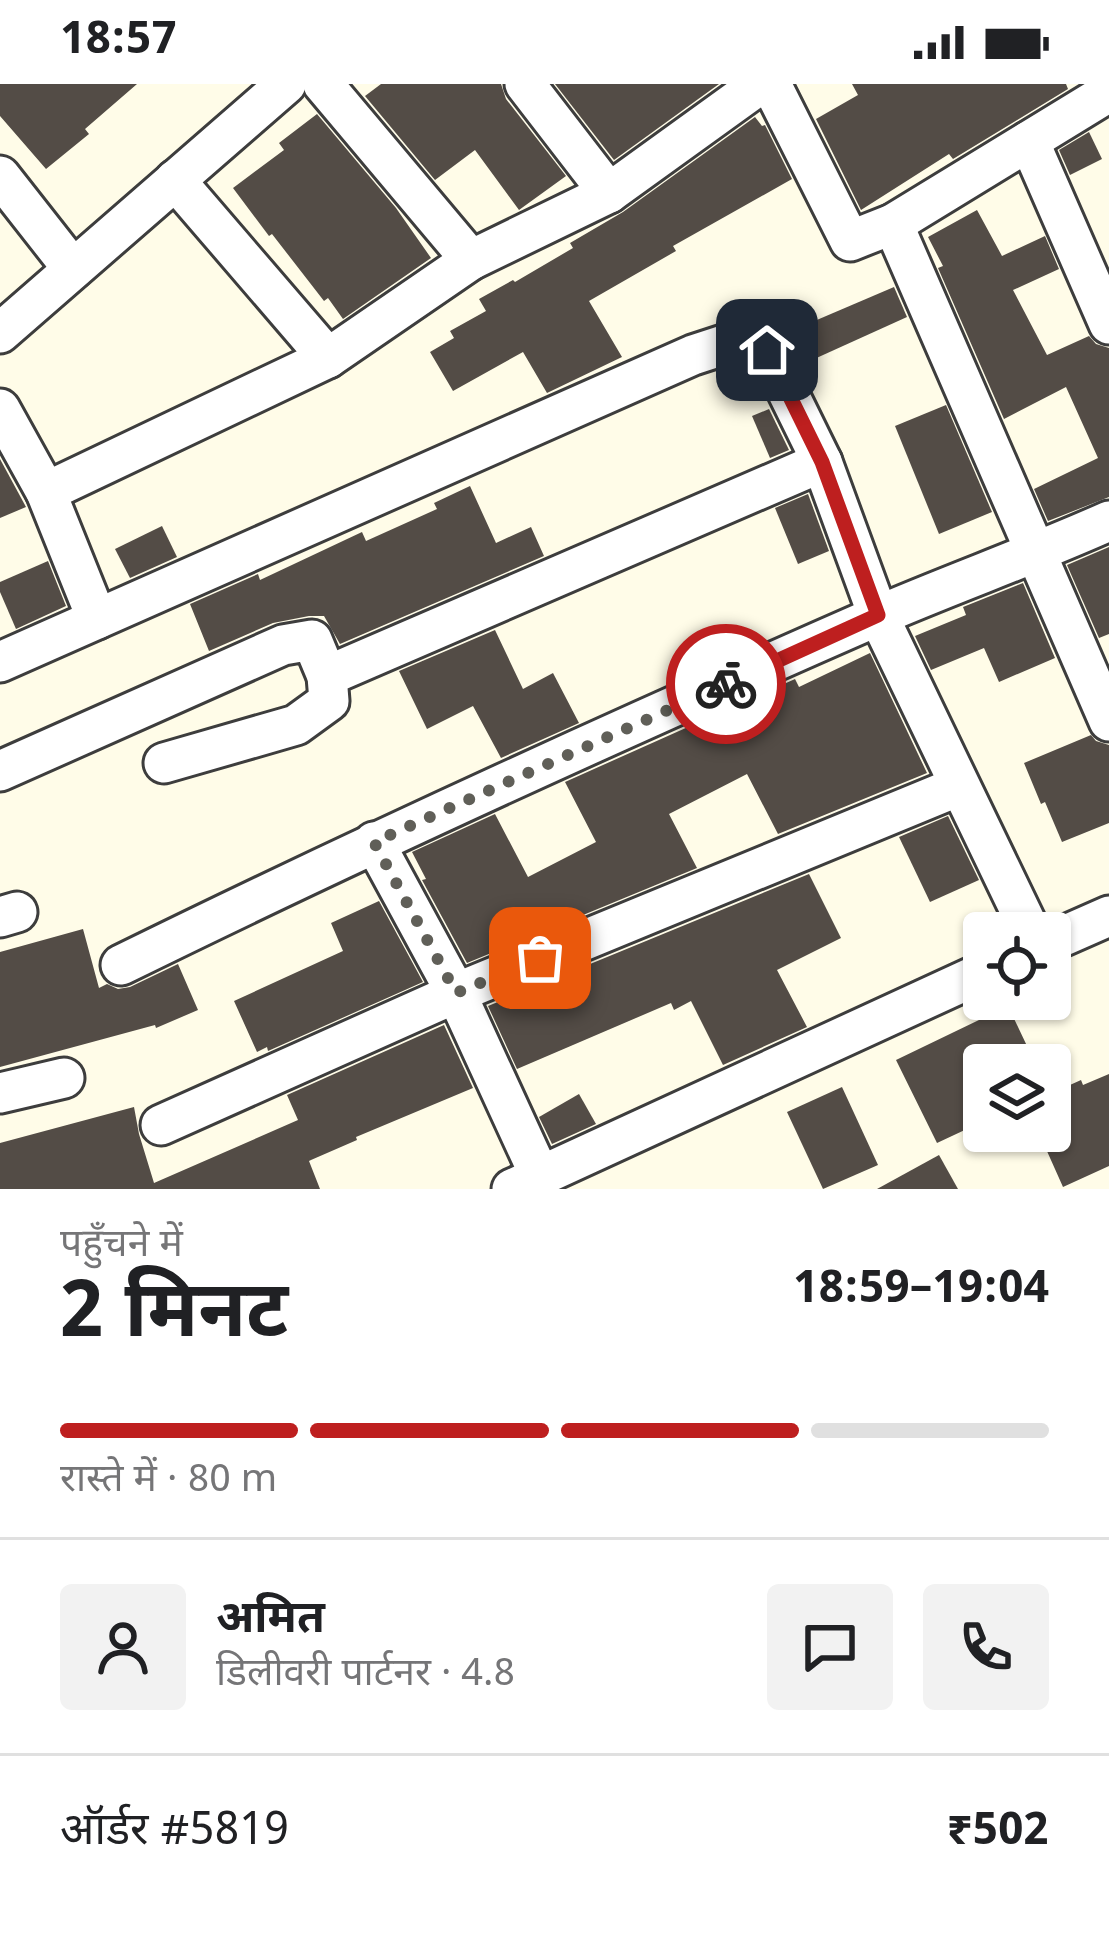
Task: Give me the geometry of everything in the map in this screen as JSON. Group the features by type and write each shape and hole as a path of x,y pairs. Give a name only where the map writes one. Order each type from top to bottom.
{"street":[{"path":"0,333 286,84"},
{"path":"323,84 471,260"},
{"path":"525,84 609,193"},
{"path":"46,492 328,358 471,260 609,193 760,84"},
{"path":"772,84 850,241 893,224 1109,92"},
{"path":"1029,141 1109,324"},
{"path":"1,180 74,269"},
{"path":"175,180 328,358"},
{"path":"893,224 1109,721"},
{"path":"0,662 693,356 739,340 767,350 822,462 878,615 1021,912"},
{"path":"0,409 46,492 97,620"},
{"path":"327,676 822,462"},
{"path":"121,965 374,842 878,615 1109,521"},
{"path":"0,771 283,645 312,640 327,676 329,700 296,725 164,763"},
{"path":"161,1125 456,993 959,787"},
{"path":"374,842 456,993 526,1182 963,982"},
{"path":"1071,933 1109,916"},
{"path":"0,1094 64,1078"}],"building":[{"path":"0,84 137,84 85,129 89,134 46,169 0,116"},
{"path":"381,84 501,84 506,99 566,176 519,210 475,150 435,180 365,96"},
{"path":"555,84 719,84 614,160"},
{"path":"852,84 1066,84 1068,89 953,159 949,154 861,210 816,119 858,95"},
{"path":"317,114 431,258 343,319 233,188 284,150 279,143"},
{"path":"755,117 765,125 792,179 673,246 676,251 589,301 622,357 547,393 523,352 453,391 430,352 454,338 450,331 486,311 479,299 573,248 570,243 623,212"},
{"path":"1089,132 1102,159 1070,175 1059,150"},
{"path":"977,210 1002,256 1045,236 1059,269 1013,290 1047,355 1089,336 1109,348 1109,497 1048,521 1034,489 1098,458 1066,387 1004,419 928,237"},
{"path":"894,287 907,317 801,365 784,334"},
{"path":"946,405 992,512 939,534 895,426"},
{"path":"769,409 789,450 770,458 752,416"},
{"path":"0,459 26,507 0,518"},
{"path":"470,486 496,543 531,527 544,556 340,644 324,616 309,616 273,623 209,651 190,604 258,574 260,580 362,532 366,541 437,509 434,503"},
{"path":"808,494 829,551 798,564 775,508"},
{"path":"162,526 177,557 130,578 115,549"},
{"path":"1109,547 1109,634 1099,638 1067,565"},
{"path":"48,561 66,606 16,629 0,582"},
{"path":"1023,583 1055,658 999,682 984,648 931,670 915,636 966,615 963,607"},
{"path":"495,630 523,689 553,673 579,723 501,758 473,706 427,729 399,671"},
{"path":"870,653 927,773 778,834 747,774 669,814 697,868 467,963 412,852 495,814 528,877 596,842 565,782 795,679 799,687"},
{"path":"1091,735 1109,745 1109,823 1062,842 1024,763"},
{"path":"948,816 979,880 930,902 899,837"},
{"path":"809,874 841,938 777,970 807,1027 723,1065 691,1001 674,1010 671,1003 517,1069 488,1006"},
{"path":"379,901 423,982 257,1052 234,1001 343,951 331,923"},
{"path":"83,929 99,988 107,984 130,987 178,964 198,1010 156,1028 0,1067 0,952"},
{"path":"979,1020 1015,1020 1026,1044 963,1044 963,1131 937,1143 896,1060"},
{"path":"444,1025 473,1088 309,1161 320,1189 0,1189 0,1143 134,1107 154,1183 298,1120 287,1095"},
{"path":"1109,1074 1109,1166 1063,1187 1047,1152 1071,1152 1071,1085 1081,1080 1083,1085"},
{"path":"842,1087 878,1165 823,1189 787,1112"},
{"path":"579,1094 596,1124 552,1144 539,1117"},
{"path":"939,1155 958,1189 877,1189"}],"way so far":[{"path":"540,958 456,993 374,842 726,684"}],"route":[{"path":"726,684 878,615 822,462 767,350"}]}
